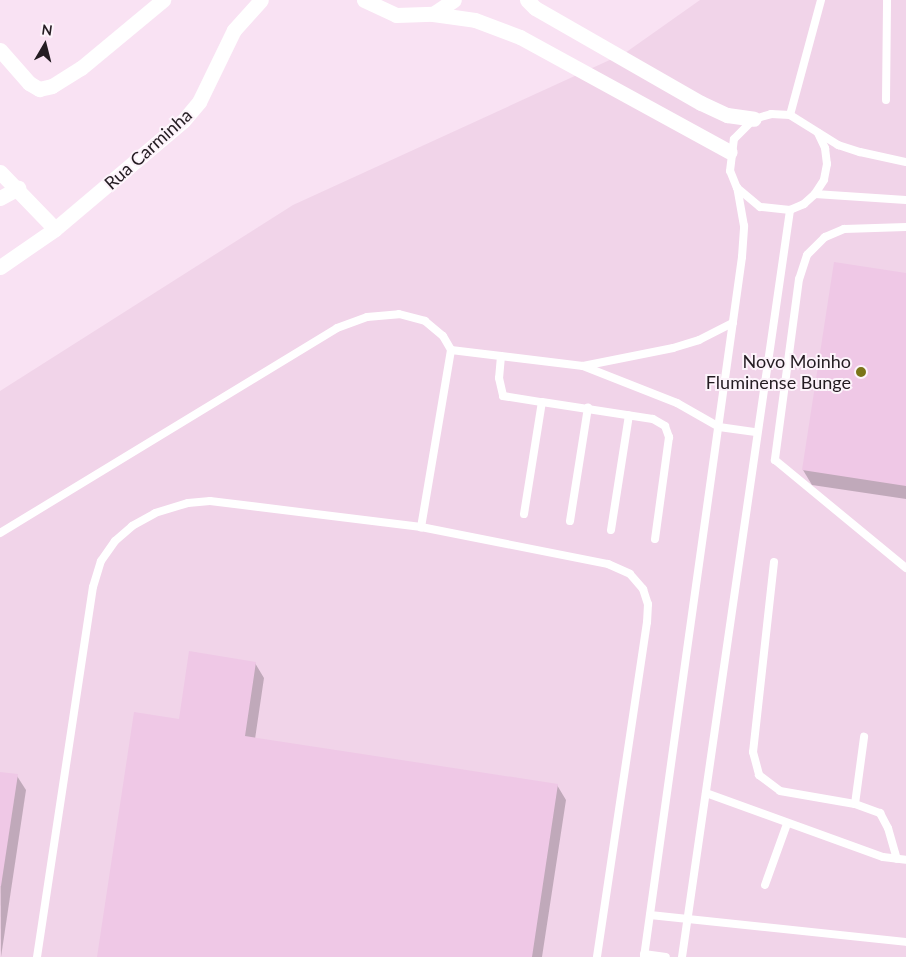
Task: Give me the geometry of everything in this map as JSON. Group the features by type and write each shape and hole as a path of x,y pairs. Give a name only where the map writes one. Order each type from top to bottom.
{"street":[{"path":"0,50 29,83 39,89 52,86 81,68 163,0"},
{"name":"Rua Carminha","path":"0,267 55,228 183,121 199,102 234,30 261,0"},
{"path":"364,0 396,15 433,14 475,20 520,37 730,152"},
{"path":"433,14 454,0"},
{"path":"527,0 535,8 700,103 727,115 754,119"},
{"path":"0,172 18,188 55,228"},
{"path":"0,198 18,188"}],"lane":[{"path":"790,115 821,0"},
{"path":"886,100 887,0"},
{"path":"666,957 644,956 733,322 744,226 736,188 730,171 730,152 734,139 754,119 771,114 790,115 806,122 818,133 860,152 906,162"},
{"path":"736,188 760,207 790,210 815,194 824,180 827,164 825,148 818,133"},
{"path":"815,194 906,200"},
{"path":"682,957 756,432 790,210"},
{"path":"906,227 844,229 825,237 807,255 799,278 775,460 906,568"},
{"path":"0,533 337,328 367,317 399,314 425,321 443,336 451,350 420,527"},
{"path":"583,366 673,348 699,340 733,322"},
{"path":"451,350 583,366 677,403 718,427 756,432"},
{"path":"501,356 499,378 503,396 588,407 653,419 665,426 669,437 654,539"},
{"path":"524,514 542,402"},
{"path":"570,521 588,407"},
{"path":"611,530 629,415"},
{"path":"37,957 93,587 101,561 114,541 132,526 155,513 188,502 210,501 420,527 608,564 630,574 643,589 648,604 647,622 597,957"},
{"path":"774,562 753,752 760,775 780,791 856,804 880,813 902,860"},
{"path":"856,804 864,737"},
{"path":"706,793 788,824 902,860"},
{"path":"765,885 788,824"},
{"path":"650,915 906,942"}],"shaded area":[{"path":"700,0 906,0 906,957 0,957 0,391 293,205 625,53"}],"building":[{"name":"Novo Moinho Fluminense Bunge","path":"834,262 906,273 906,486 802,470"},
{"path":"189,651 256,662 245,736 558,784 532,957 97,957 134,712 179,719"},
{"path":"0,772 18,774 1,886 0,886"}],"place":[{"name":"Novo Moinho Fluminense Bunge","path":"861,372"}]}
